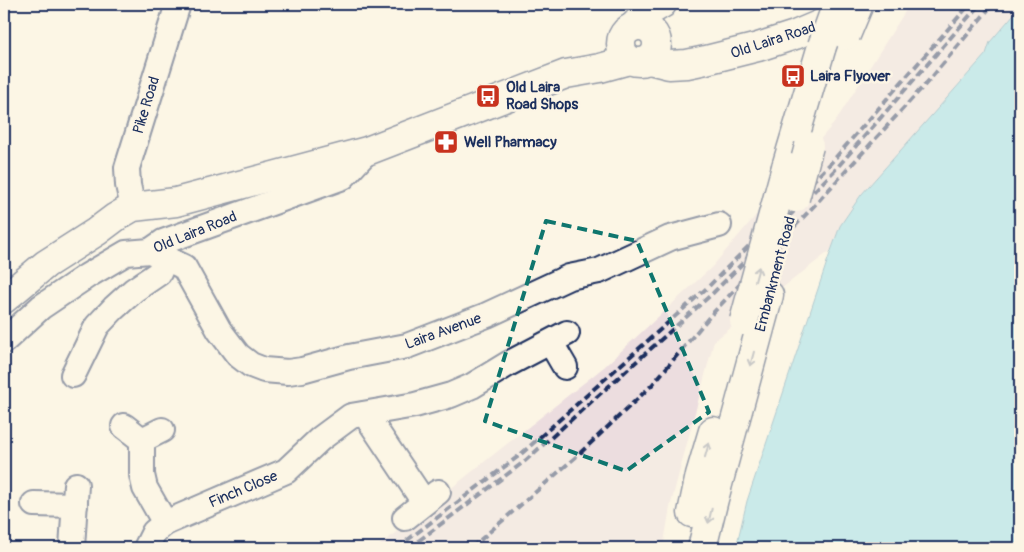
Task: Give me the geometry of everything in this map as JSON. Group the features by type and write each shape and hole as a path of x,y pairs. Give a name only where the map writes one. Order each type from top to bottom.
{"main road":[{"name":"Old Laira Road","path":"641,43 645,14 662,4"},
{"path":"641,43 662,26 676,4"},
{"name":"Embankment Road","path":"702,548 809,146 834,40 837,4"},
{"name":"Embankment Road","path":"684,548 700,476 786,167 834,40 859,4"},
{"name":"Old Laira Road","path":"641,43 669,65 706,60 795,36 866,4"},
{"name":"Old Laira Road","path":"4,299 46,264 132,207 176,202 367,151 566,74 600,68 641,43"}],"street":[{"name":"Pike Road","path":"132,207 127,168 178,4"},
{"name":"Old Laira Road","path":"4,341 41,307 126,253 139,251 157,255 163,242 343,177 367,151"},
{"name":"Laira Avenue","path":"157,255 184,267 220,330 238,355 251,365 264,370 288,372 407,346 487,315 569,276 599,271 670,238 719,225"},
{"path":"73,375 97,326 120,302 159,273 157,255"},
{"name":"Finch Close","path":"146,548 154,532 165,523 286,470 320,439 351,416 415,405 451,395 472,386 508,364 559,338 565,367"},
{"path":"365,414 431,497 405,518"},
{"path":"143,432 142,475 145,488 165,523"},
{"path":"34,504 76,495 72,548"}],"highlighted area":[{"path":"546,221 637,241 709,412 626,471 485,421"}],"shaded area":[{"path":"910,4 928,4 948,11 955,4 1020,4 1020,7 990,42 986,54 861,195 840,226 831,250 714,341 670,507 663,548 376,548 604,367 712,267 835,122"}],"water":[{"path":"1020,7 1020,548 736,548 747,501 840,226 861,195 986,54 990,42"}],"railway":[{"path":"397,548 520,455 708,287 829,165 970,4"},
{"path":"409,548 525,461 713,293 835,170 980,4"},
{"path":"471,548 577,456 652,385 710,316 932,77 993,4"}],"place":[{"name":"Laira Flyover","path":"793,76"},
{"name":"Old Laira Road Shops","path":"488,96"},
{"name":"Well Pharmacy","path":"446,142"}]}
